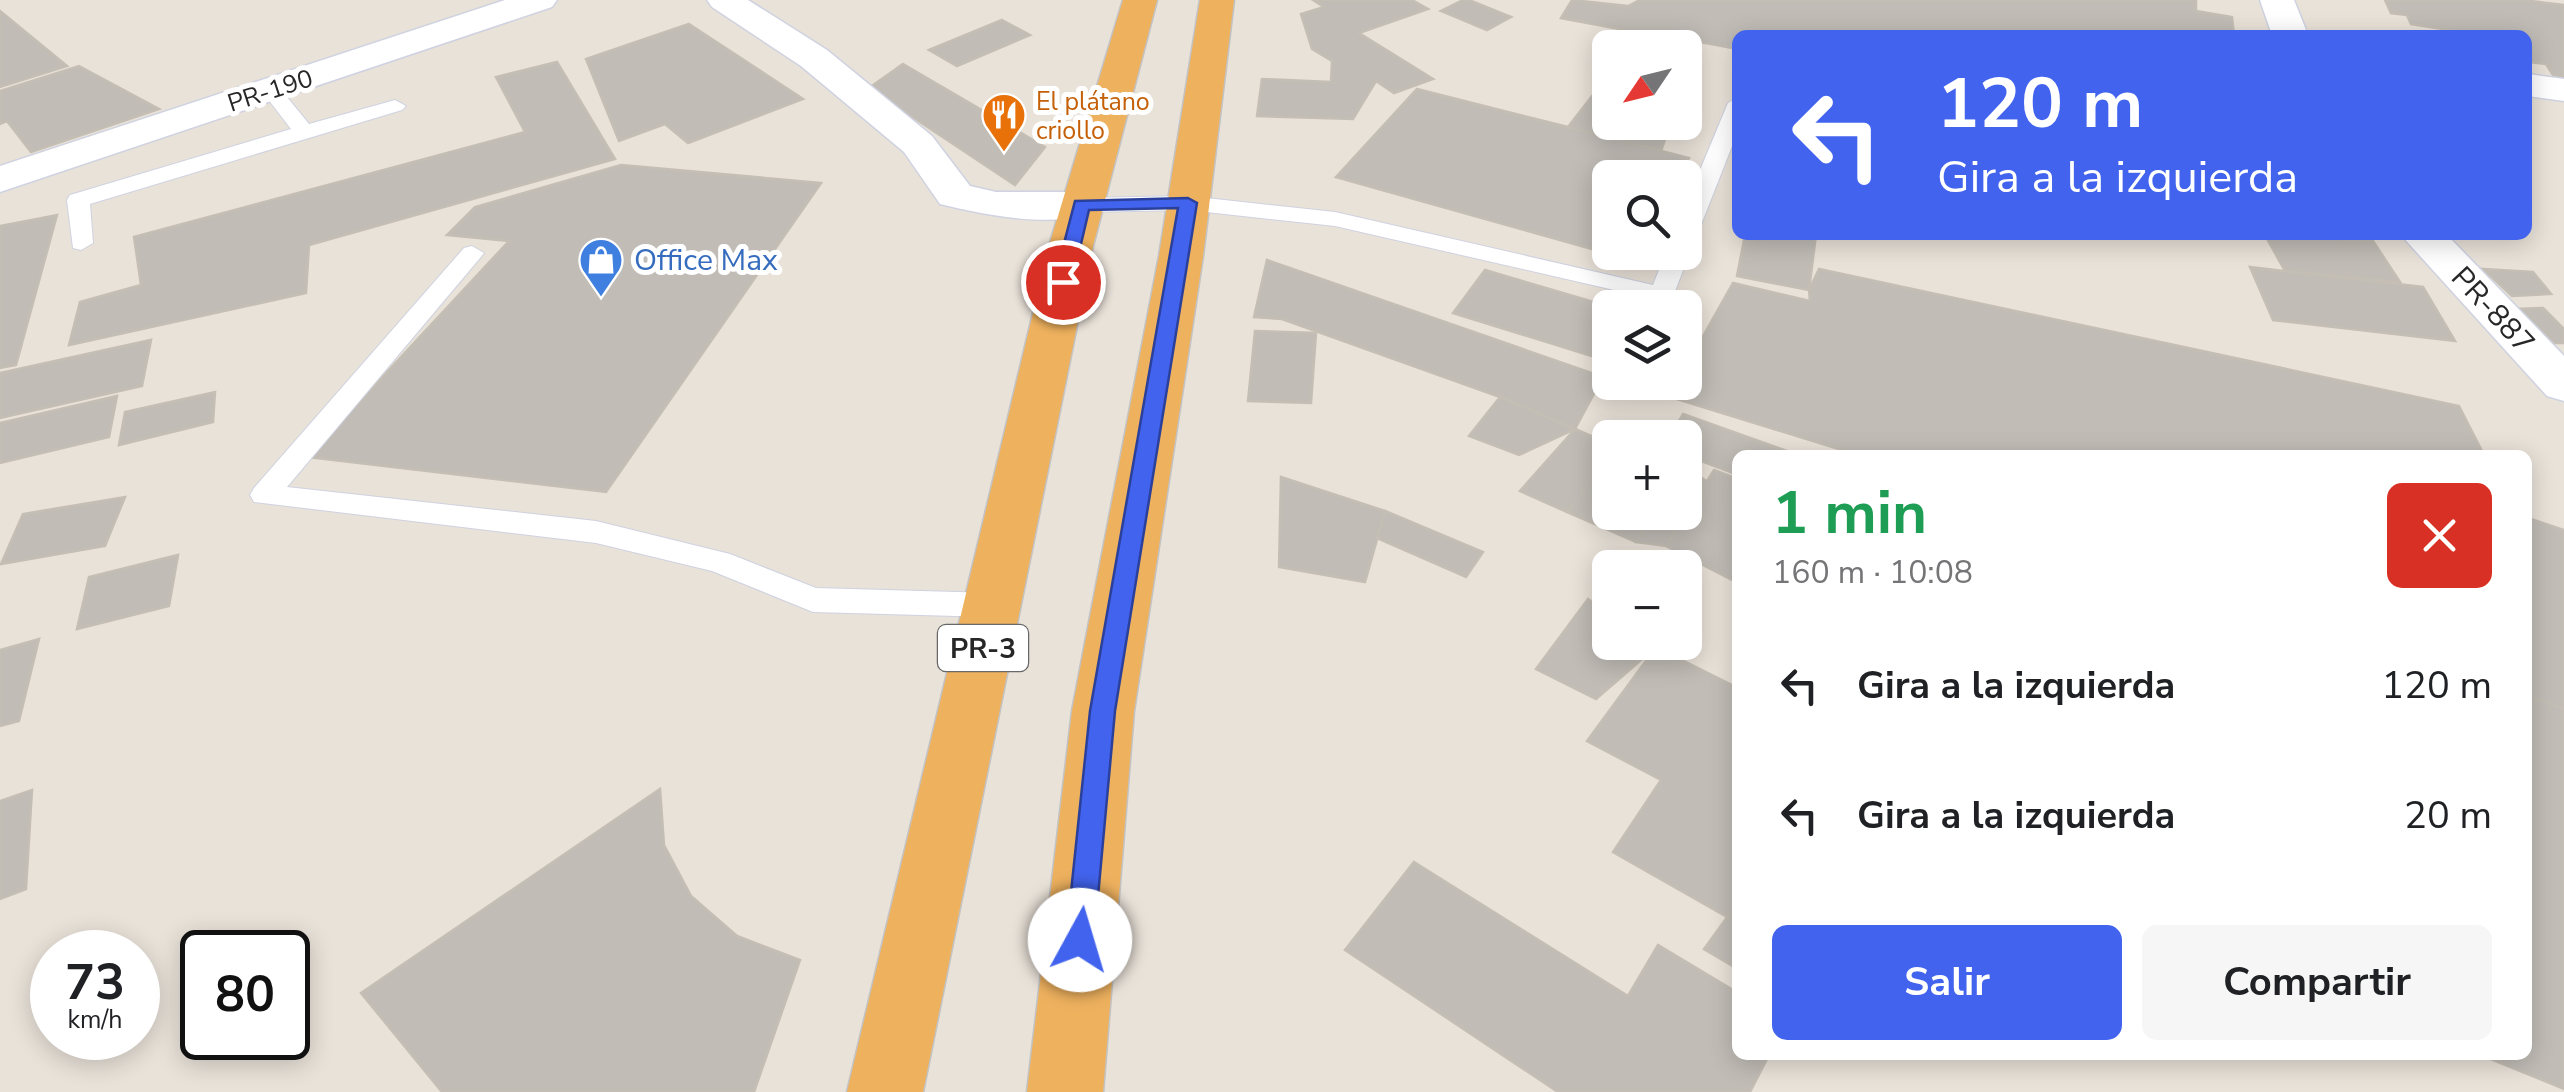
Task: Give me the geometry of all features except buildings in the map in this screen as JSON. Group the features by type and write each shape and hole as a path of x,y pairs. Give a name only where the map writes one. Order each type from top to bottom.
{"highway":[{"name":"PR-3","path":"885,1092 1082,205 1140,0"},
{"path":"1065,1092 1103,711 1188,203 1217,0"}],"street":[{"name":"PR-190","path":"0,180 540,0"},
{"path":"724,0 814,58 918,144 955,195 996,204 1082,205"},
{"path":"2276,0 2288,30"},
{"path":"2532,86 2564,90"},
{"name":"PR-887","path":"2427,240 2564,384"}],"lane":[{"path":"271,90 304,132"},
{"path":"78,200 395,106"},
{"path":"1702,193 1732,118"},
{"path":"66,158 78,200 81,243"},
{"path":"1082,205 1188,203 1334,219 1662,294 1671,270"},
{"path":"472,253 264,495 596,532 719,562 813,600 992,605"}],"place":[{"name":"El plátano criollo","path":"1004,153"},
{"name":"Office Max","path":"601,298"}],"route":[{"path":"1063,282 1082,205 1188,203 1103,711 1080,940"}]}
